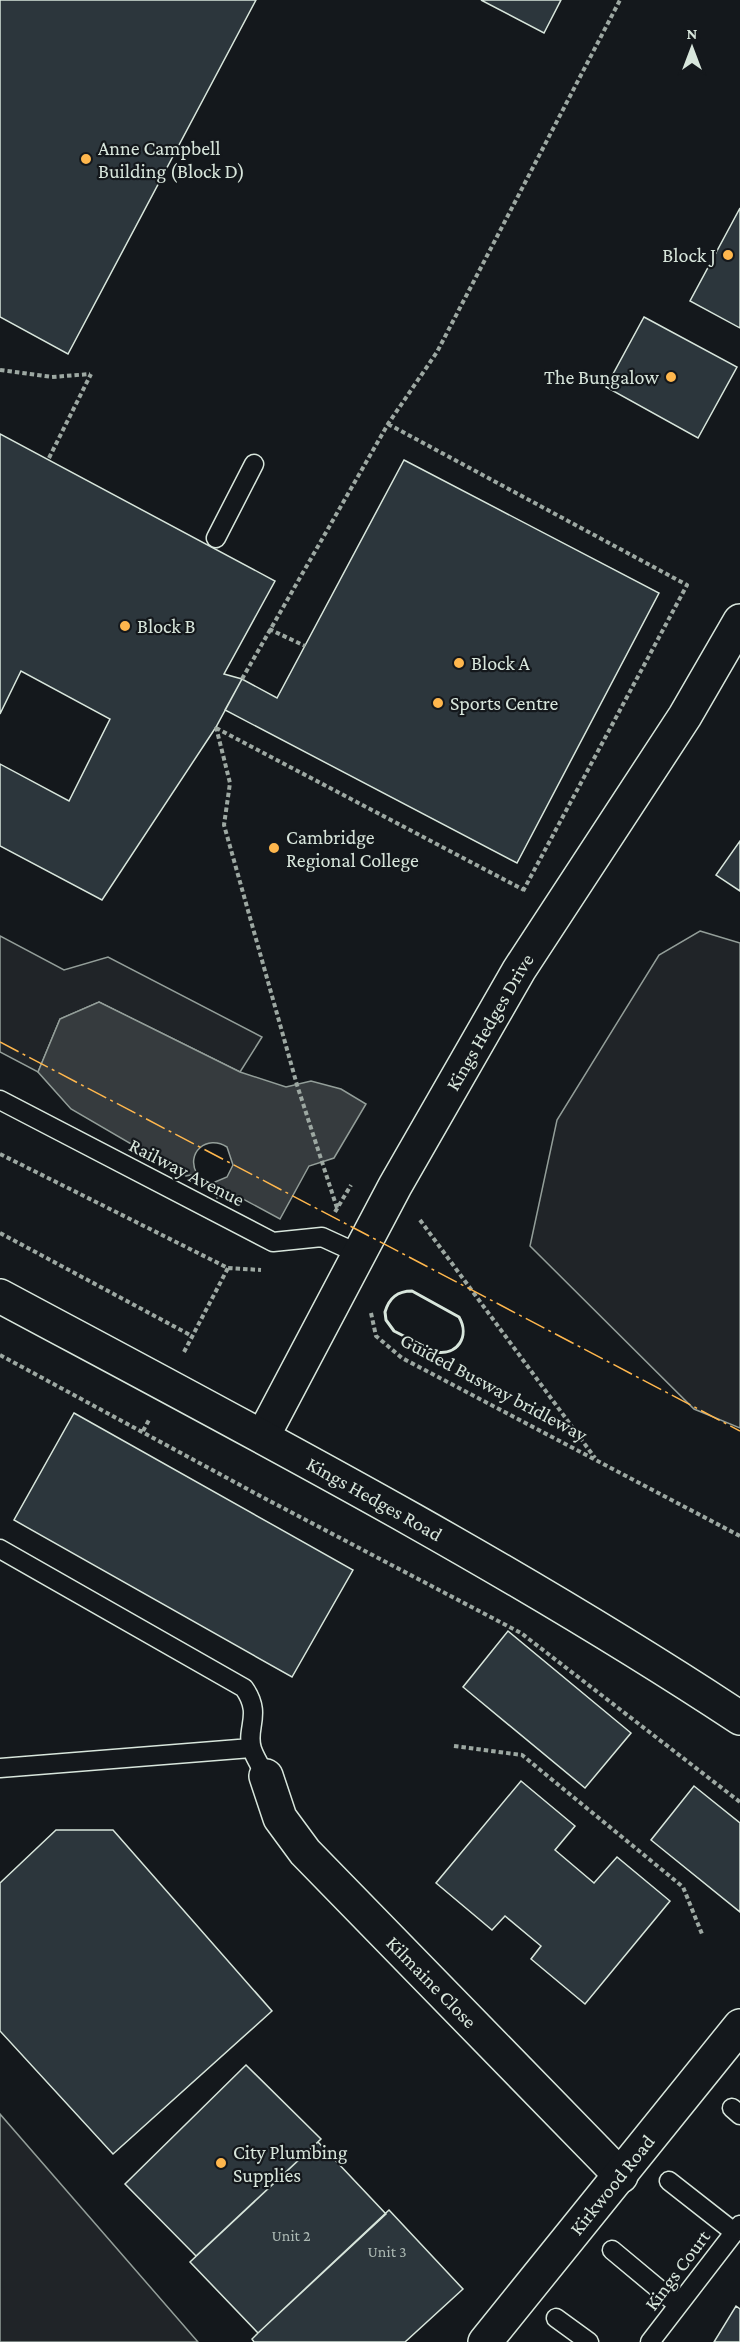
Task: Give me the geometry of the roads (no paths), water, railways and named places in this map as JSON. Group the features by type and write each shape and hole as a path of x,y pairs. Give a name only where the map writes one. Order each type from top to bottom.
{"street":[{"name":"Kings Hedges Drive","path":"263,1436 395,1186 519,970 685,716 740,621"},
{"name":"Kings Hedges Road","path":"0,1296 263,1436 408,1518 674,1674 740,1718"},
{"name":"Kilmaine Close","path":"258,1762 280,1818 305,1852 621,2176"},
{"name":"Kirkwood Road","path":"485,2342 740,2026"}],"lane":[{"path":"216,538 254,464"},
{"name":"Railway Avenue","path":"0,1100 273,1242 322,1237 358,1254"},
{"path":"0,1549 244,1689 252,1699 258,1762 0,1768"},
{"path":"669,2181 737,2228"},
{"name":"Kings Court","path":"650,2342 737,2228"},
{"path":"612,2250 678,2305"},
{"path":"556,2318 589,2342"}],"place":[{"name":"Anne Campbell Building (Block D)","path":"86,159"},
{"name":"Block J","path":"728,255"},
{"name":"The Bungalow","path":"671,377"},
{"name":"Block B","path":"125,626"},
{"name":"Block A","path":"459,663"},
{"name":"Sports Centre","path":"438,703"},
{"name":"Cambridge Regional College","path":"274,848"},
{"name":"City Plumbing Supplies","path":"221,2163"}]}
